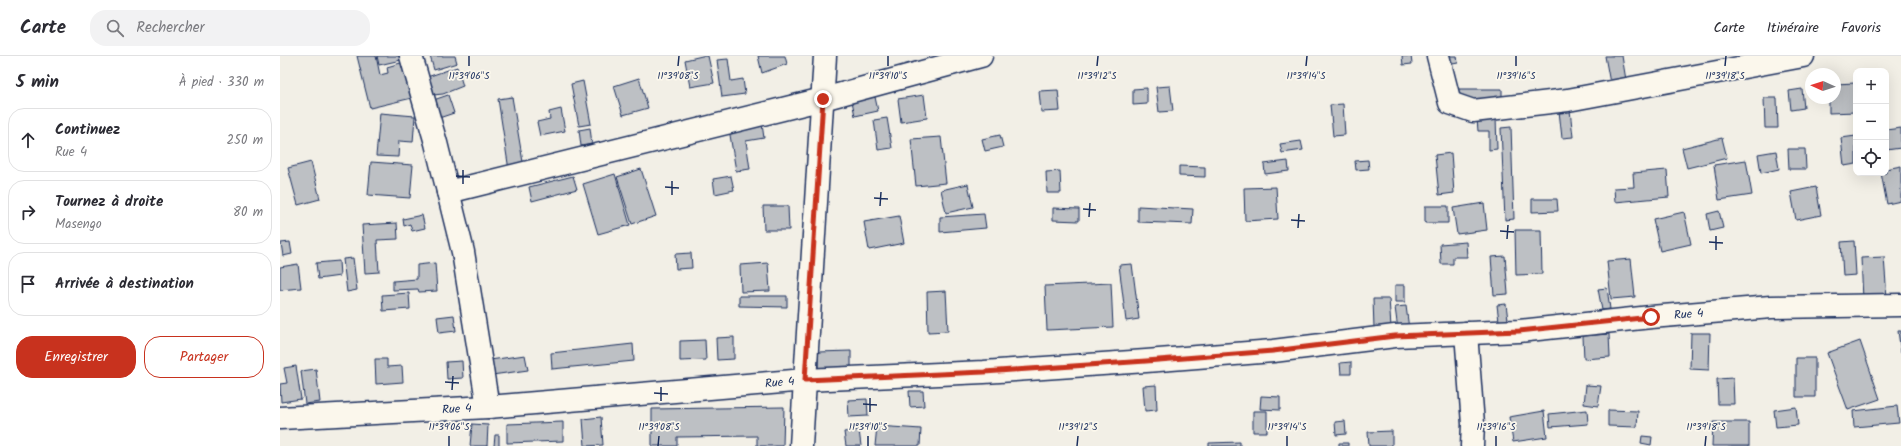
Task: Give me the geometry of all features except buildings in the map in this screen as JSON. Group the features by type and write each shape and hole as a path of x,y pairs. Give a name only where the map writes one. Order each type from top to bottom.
{"street":[{"path":"411,56 463,252 488,407"},
{"path":"801,446 826,56"},
{"path":"448,192 823,99 980,56"},
{"path":"1438,56 1450,103 1473,111 1568,100 1803,56"},
{"name":"Rue 4","path":"280,418 488,407 805,380 984,372 1146,361 1273,351 1395,336 1519,331 1651,317 1771,307 1901,305"},
{"path":"1466,333 1473,424 1472,446"}],"route":[{"path":"823,99 805,380 984,372 1146,361 1273,351 1395,336 1519,331 1651,317"}]}
